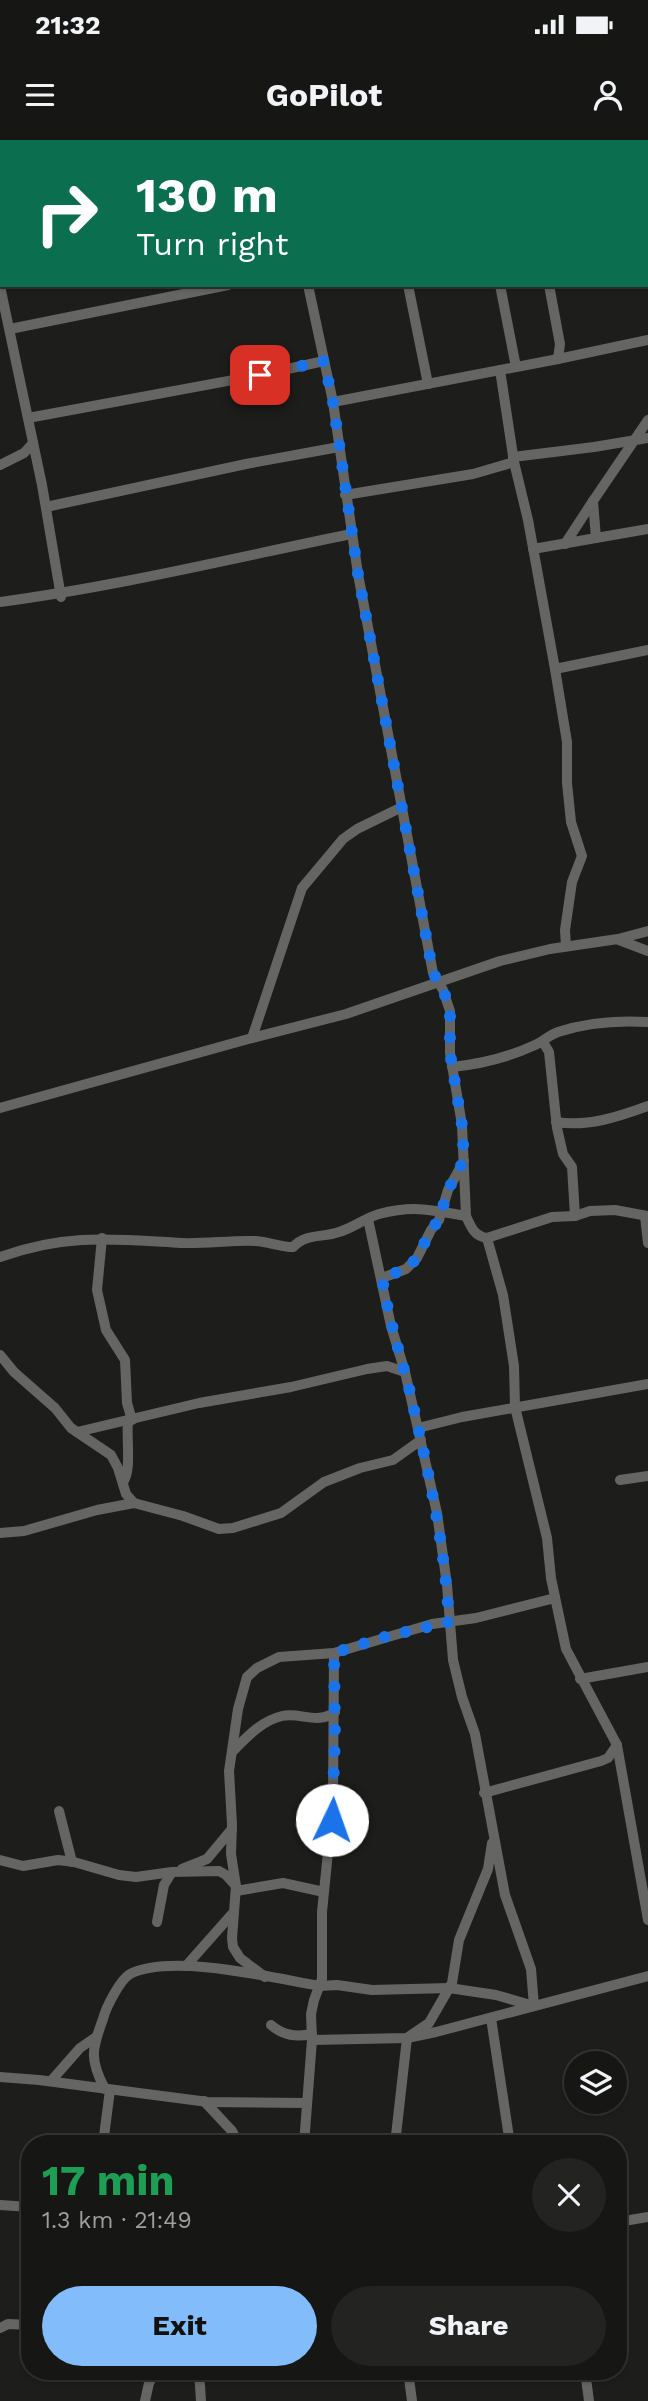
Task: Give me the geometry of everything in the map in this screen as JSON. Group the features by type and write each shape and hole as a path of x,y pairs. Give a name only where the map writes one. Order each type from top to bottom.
{"street":[{"path":"0,287 46,507 61,595"},
{"path":"10,329 218,287"},
{"path":"308,287 333,402 351,534 433,973 450,1011 450,1053 462,1125 466,1216 471,1229 479,1236 487,1238 552,1217 575,1216 603,1210 646,1216 648,1243"},
{"path":"408,287 428,384"},
{"path":"500,287 516,368"},
{"path":"549,287 559,344 558,359"},
{"path":"333,402 648,340"},
{"path":"28,418 324,361"},
{"path":"500,370 567,742 571,822 582,856 572,882 565,930 566,946"},
{"path":"565,544 648,420"},
{"path":"345,495 473,474 514,459 648,438"},
{"path":"0,465 24,453 33,443"},
{"path":"46,507 338,447"},
{"path":"593,500 596,538"},
{"path":"533,549 648,529"},
{"path":"0,602 61,595 351,534"},
{"path":"555,669 648,650"},
{"path":"252,1038 302,888 343,839 357,829 402,807"},
{"path":"0,1108 346,1014 500,961 648,931"},
{"path":"618,939 648,951"},
{"path":"452,1067 507,1058 543,1042 554,1033 593,1023 648,1022"},
{"path":"543,1042 549,1052 562,1152 572,1167 575,1216"},
{"path":"556,1122 603,1121 648,1106"},
{"path":"382,1278 397,1273 413,1262 442,1212 448,1190 464,1160"},
{"path":"0,1257 52,1242 102,1238 183,1243 258,1241 292,1247 307,1237 336,1233 377,1215 421,1208 466,1216"},
{"path":"368,1219 437,1513 447,1585 453,1660 475,1734 505,1895 531,1969 534,2006"},
{"path":"102,1238 97,1290 106,1330 125,1360 130,1420 126,1440 128,1472 123,1482"},
{"path":"487,1238 503,1294 514,1366 516,1407 547,1538 555,1598 566,1649 617,1745 648,1920"},
{"path":"0,1355 77,1432 111,1455 126,1494 134,1503"},
{"path":"77,1432 220,1399 292,1388 367,1369 387,1366 405,1372"},
{"path":"418,1427 648,1384"},
{"path":"0,1533 24,1531 97,1510 134,1503 219,1529 233,1528 281,1513 324,1482 350,1471 393,1460 421,1440"},
{"path":"620,1480 648,1476"},
{"path":"266,1978 240,1958 233,1947 232,1925 236,1889 231,1854 228,1784 238,1709 247,1677 257,1668 279,1657 334,1653 388,1636 555,1598"},
{"path":"305,2135 313,2007 320,1986 324,1892 333,1802 334,1653"},
{"path":"580,1679 648,1667"},
{"path":"232,1752 247,1736 273,1719 289,1715 321,1718 335,1712"},
{"path":"484,1793 601,1761 608,1758 617,1745"},
{"path":"59,1811 72,1862"},
{"path":"157,1922 164,1885 173,1872 207,1859 232,1829"},
{"path":"396,2135 407,2038 429,2022 449,1988 459,1940 488,1869 494,1835"},
{"path":"0,1860 23,1866 37,1866 58,1860 136,1877 173,1872 219,1871 226,1875 236,1889"},
{"path":"236,1889 283,1883 324,1892"},
{"path":"187,1966 234,1911"},
{"path":"104,2135 108,2089 93,2062 96,2037 106,2008 123,1980 140,1971 171,1965 320,1986 337,1985 372,1990 449,1988 496,1995 534,2006"},
{"path":"271,2025 292,2036 407,2038 648,1976"},
{"path":"491,2018 509,2135"},
{"path":"51,2081 80,2048 96,2037"},
{"path":"0,2077 204,2101 307,2103"},
{"path":"204,2101 234,2135"},
{"path":"0,2205 21,2206"},
{"path":"627,2220 648,2217"},
{"path":"0,2328 8,2324 21,2325"},
{"path":"145,2401 151,2380"},
{"path":"200,2380 201,2401"},
{"path":"409,2380 412,2401"},
{"path":"586,2380 589,2401"}],"route":[{"path":"260,375 324,361 333,402 358,574 433,973 443,989 450,1011 450,1053 462,1125 464,1160 448,1190 439,1220 417,1258 406,1269 382,1278 391,1326 405,1372 437,1513 449,1622 432,1624 334,1653 332,1820"}]}
